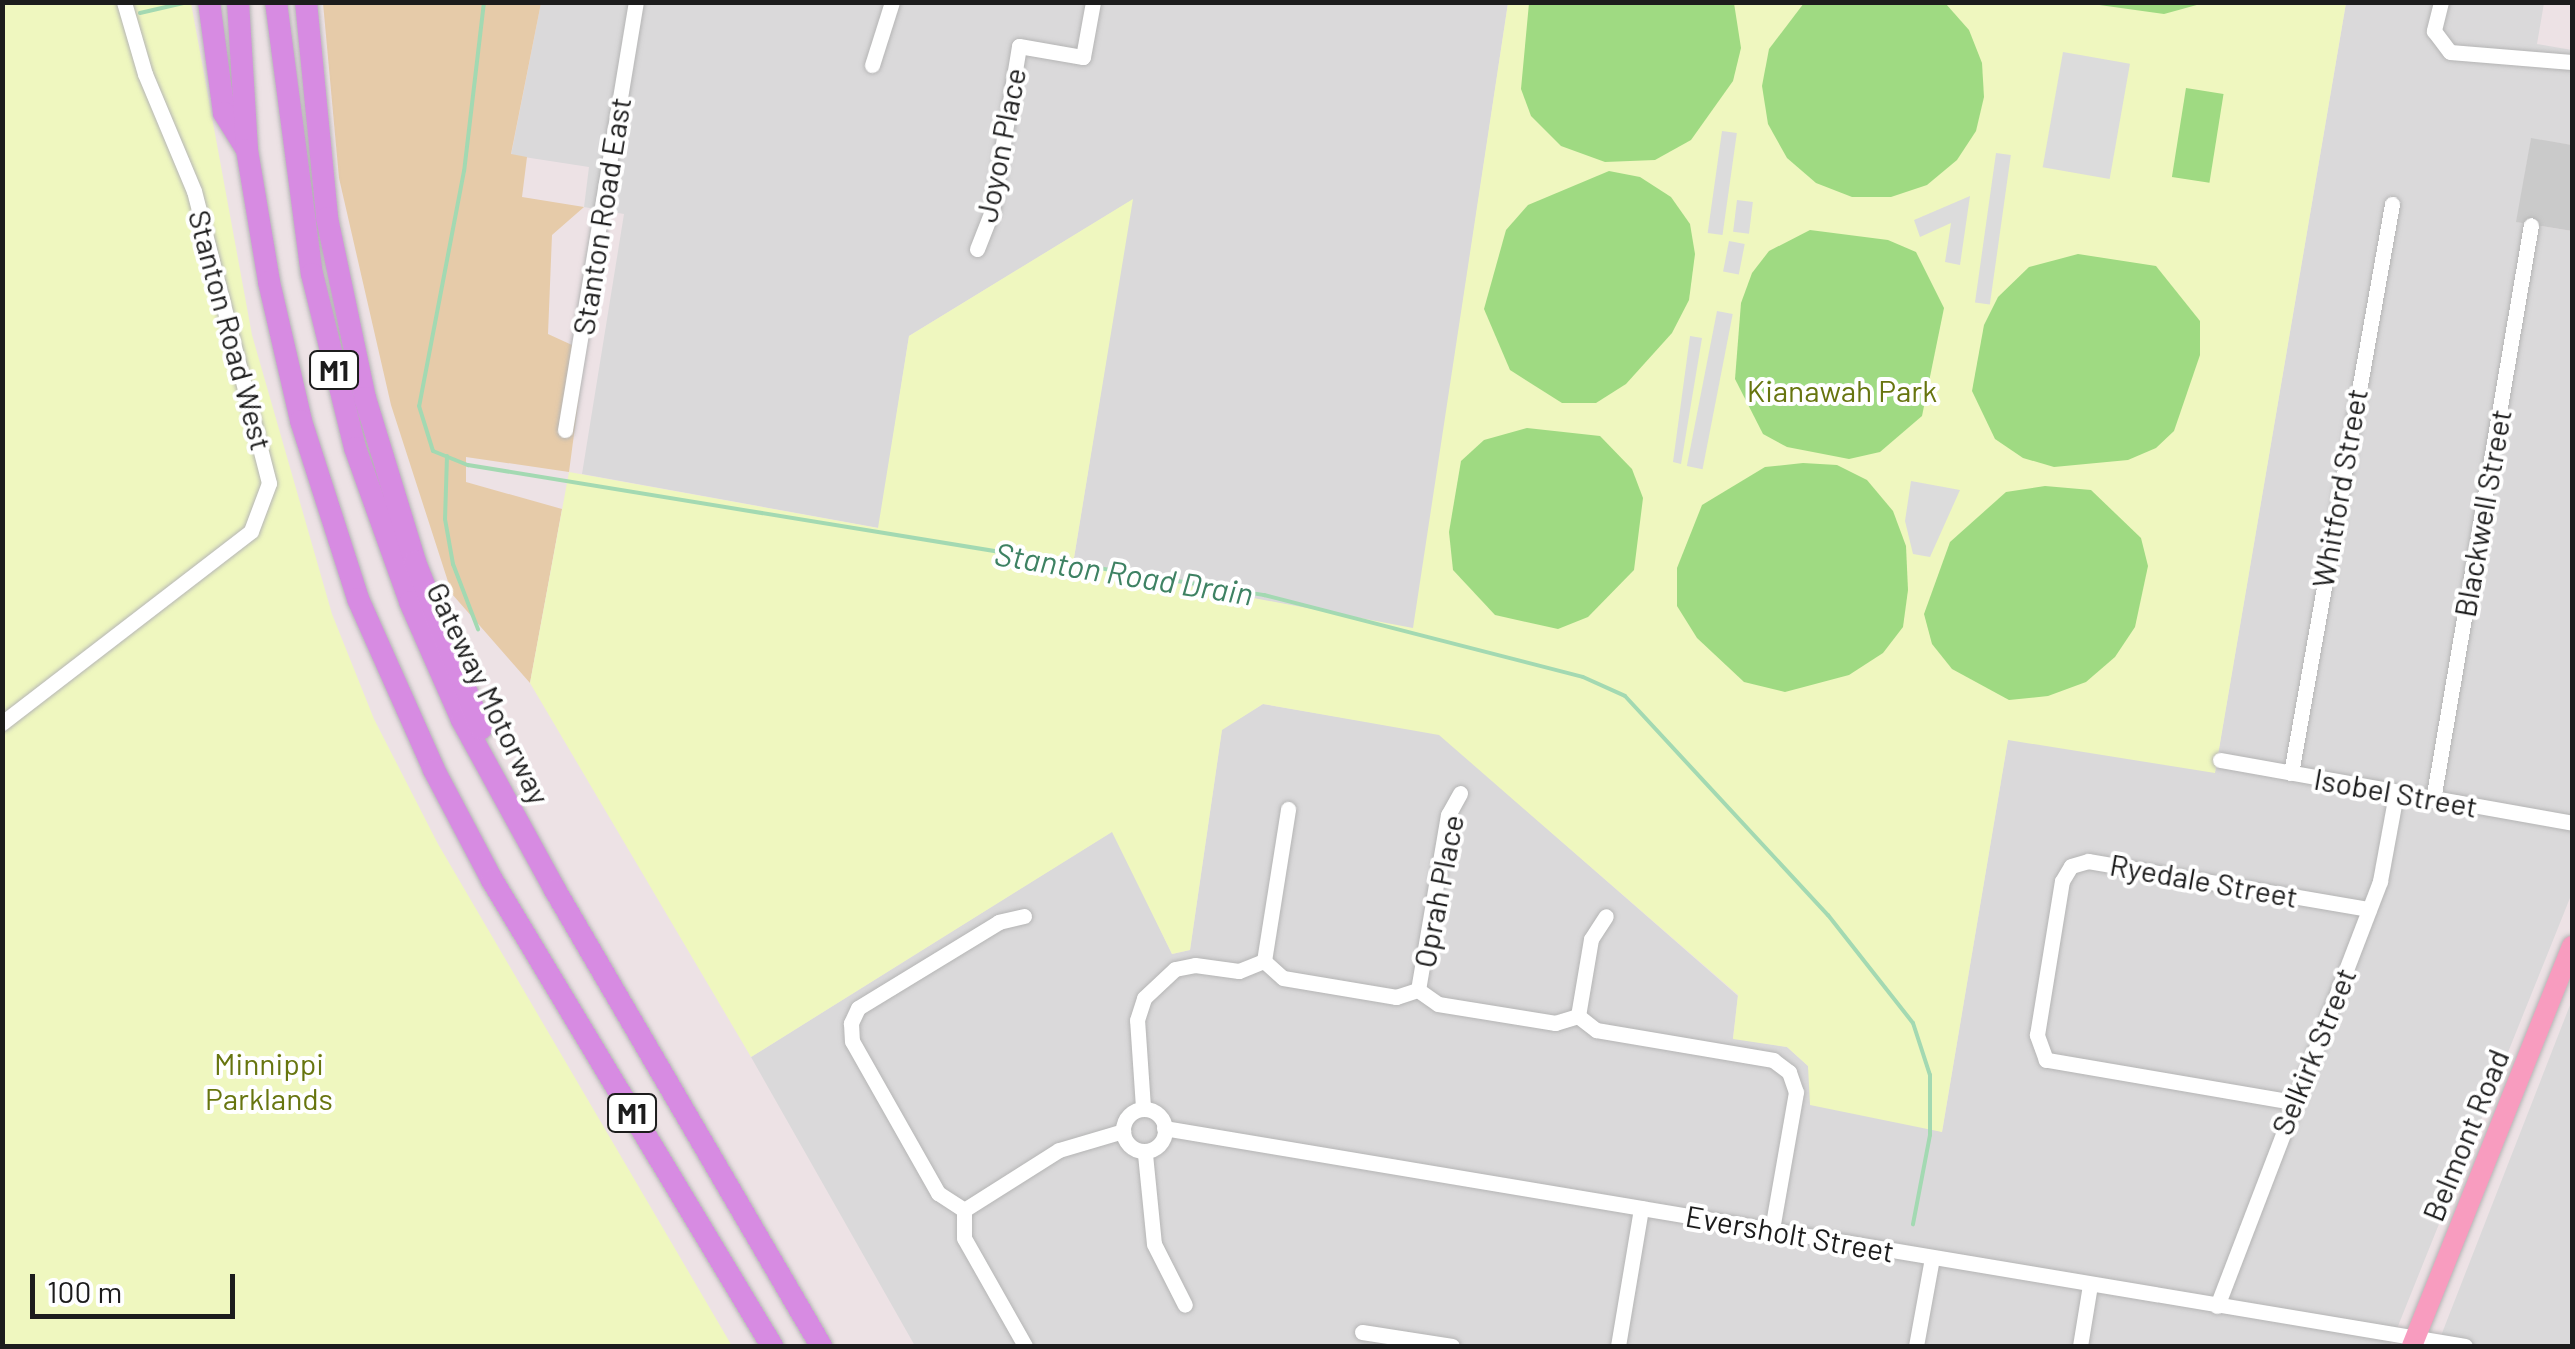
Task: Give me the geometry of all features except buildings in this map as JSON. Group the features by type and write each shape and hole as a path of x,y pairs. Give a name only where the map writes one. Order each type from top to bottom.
{"highway":[{"path":"209,2 224,113 247,150"},
{"name":"M1","path":"238,2 247,150 301,422 390,675 492,880 772,1346"},
{"name":"Gateway Motorway","path":"276,2 297,198 332,364 410,602 480,749 600,969 821,1346"},
{"path":"306,2 327,218 360,379 415,562 481,724 480,749"}],"main road":[{"name":"Belmont Road","path":"2414,1343 2572,946"}],"street":[{"name":"Stanton Road West","path":"2,724 251,530 270,484 194,191 145,74 124,2"},
{"name":"Stanton Road East","path":"565,430 636,2"},
{"path":"872,65 892,2"},
{"name":"Joyon Place","path":"977,249 992,211 1019,46 1084,56 1093,2"},
{"path":"2441,2 2434,31 2450,52 2572,62"},
{"name":"Whitford Street","path":"2291,773 2392,204"},
{"name":"Blackwell Street","path":"2434,800 2532,226"},
{"name":"Isobel Street","path":"2220,760 2572,823"},
{"name":"Oprah Place","path":"1418,990 1448,815 1460,793"},
{"name":"Selkirk Street","path":"2217,1306 2369,908 2396,794"},
{"path":"1264,962 1288,810"},
{"name":"Ryedale Street","path":"2292,1102 2046,1060 2037,1035 2062,882 2071,866 2088,860 2369,908"},
{"path":"964,1210 938,1193 852,1041 851,1024 874,999 999,922 1024,916"},
{"path":"1578,1016 1591,939 1606,916"},
{"path":"1264,962 1283,978 1396,996 1418,990 1438,1004 1555,1023 1578,1016"},
{"path":"1142,1106 1138,1020 1156,982 1194,965 1240,970 1264,962"},
{"path":"1578,1016 1596,1030 1773,1060 1789,1072 1796,1092 1772,1230"},
{"path":"1142,1106 1158,1114 1164,1128 1160,1145 1145,1154"},
{"path":"1142,1106 1127,1116 1123,1132 1129,1146 1145,1154"},
{"name":"Eversholt Street","path":"1164,1128 2217,1306 2414,1343 2465,1346"},
{"path":"964,1210 1060,1150 1123,1132"},
{"path":"1145,1154 1154,1244 1185,1305"},
{"path":"1618,1346 1641,1208"},
{"path":"964,1210 964,1238 1025,1346"},
{"path":"1916,1346 1932,1258"},
{"path":"2080,1346 2090,1285"},
{"path":"1362,1332 1452,1346"}],"shaded area":[{"path":"323,3 541,3 511,154 527,157 522,197 584,207 552,235 548,334 585,351 569,472 466,457 466,482 562,509 530,683 452,594 391,405 339,178"},
{"path":"541,3 1508,3 1414,629 1073,564 1132,200 909,336 879,528 582,474 624,214 584,207 589,167 511,155"},
{"path":"2346,3 2544,3 2537,44 2572,50 2572,145 2531,139 2517,222 2572,231 2572,893 2390,1346 915,1346 751,1057 1113,831 1172,954 1190,950 1222,729 1263,704 1439,734 1738,996 1733,1038 1787,1047 1808,1066 1813,1087 1942,1132 2008,739 2215,772"},
{"path":"2063,52 2130,64 2110,179 2043,167"},
{"path":"1722,131 1737,133 1723,235 1708,233"},
{"path":"2531,138 2572,145 2572,231 2516,222"},
{"path":"1996,153 2011,155 1990,305 1975,303"},
{"path":"1970,196 1960,265 1945,262 1951,223 1920,237 1914,220"},
{"path":"1737,200 1753,202 1749,234 1733,232"},
{"path":"1729,241 1745,244 1739,274 1723,271"},
{"path":"1717,311 1733,314 1703,469 1687,466"},
{"path":"1690,336 1702,338 1681,464 1673,462"},
{"path":"1911,481 1960,490 1930,557 1913,554 1905,521"},
{"path":"2572,1000 2572,1346 2437,1346"}],"green space":[{"path":"2085,2 2204,3 2164,14"},
{"name":"Minnippi Parklands","path":"3,3 191,3 252,335 332,614 374,719 438,844 732,1346 3,1346"},
{"name":"Kianawah Park","path":"1508,3 2346,3 2215,773 2008,740 1942,1132 1810,1105 1808,1066 1787,1047 1733,1039 1738,995 1439,735 1263,704 1222,730 1190,950 1172,954 1112,832 751,1057 530,683 569,472 878,528 909,336 1133,199 1073,564 1413,628"},
{"path":"1529,3 1734,3 1741,48 1733,81 1691,140 1655,160 1605,162 1561,146 1531,116 1521,89"},
{"path":"1804,3 1946,4 1969,30 1982,63 1984,97 1976,131 1957,160 1927,185 1891,197 1852,197 1816,183 1787,158 1768,124 1762,86 1769,49"},
{"path":"2186,88 2224,94 2209,183 2172,177"},
{"path":"1609,171 1640,177 1671,197 1690,224 1695,254 1689,300 1672,333 1626,384 1596,403 1562,403 1510,370 1484,309 1506,230 1528,205"},
{"path":"1810,230 1888,240 1916,252 1944,308 1922,416 1880,452 1849,459 1787,447 1763,434 1735,379 1741,303 1752,273 1769,251"},
{"path":"2078,254 2156,266 2200,321 2200,355 2174,431 2156,448 2128,460 2054,467 2023,458 1995,439 1972,391 1984,325 1998,297 2029,267"},
{"path":"1527,428 1600,436 1632,469 1643,498 1634,570 1588,617 1558,629 1495,615 1453,570 1449,532 1461,461 1484,440"},
{"path":"1837,465 1867,480 1893,511 1906,546 1908,590 1903,627 1883,653 1849,675 1785,692 1744,682 1697,638 1677,606 1677,568 1702,505 1765,467"},
{"path":"2045,486 2091,490 2141,538 2148,566 2135,627 2115,657 2086,682 2048,696 2009,700 1952,669 1932,644 1924,614 1950,542 2006,492"}],"waterway":[{"path":"140,13 188,2"},
{"name":"Stanton Road Drain","path":"484,2 464,171 419,406 433,451 468,465 1264,595 1583,677 1625,696 1828,915 1913,1023 1930,1075 1930,1135 1913,1224"},
{"path":"447,456 445,519 453,564 478,629"}]}
